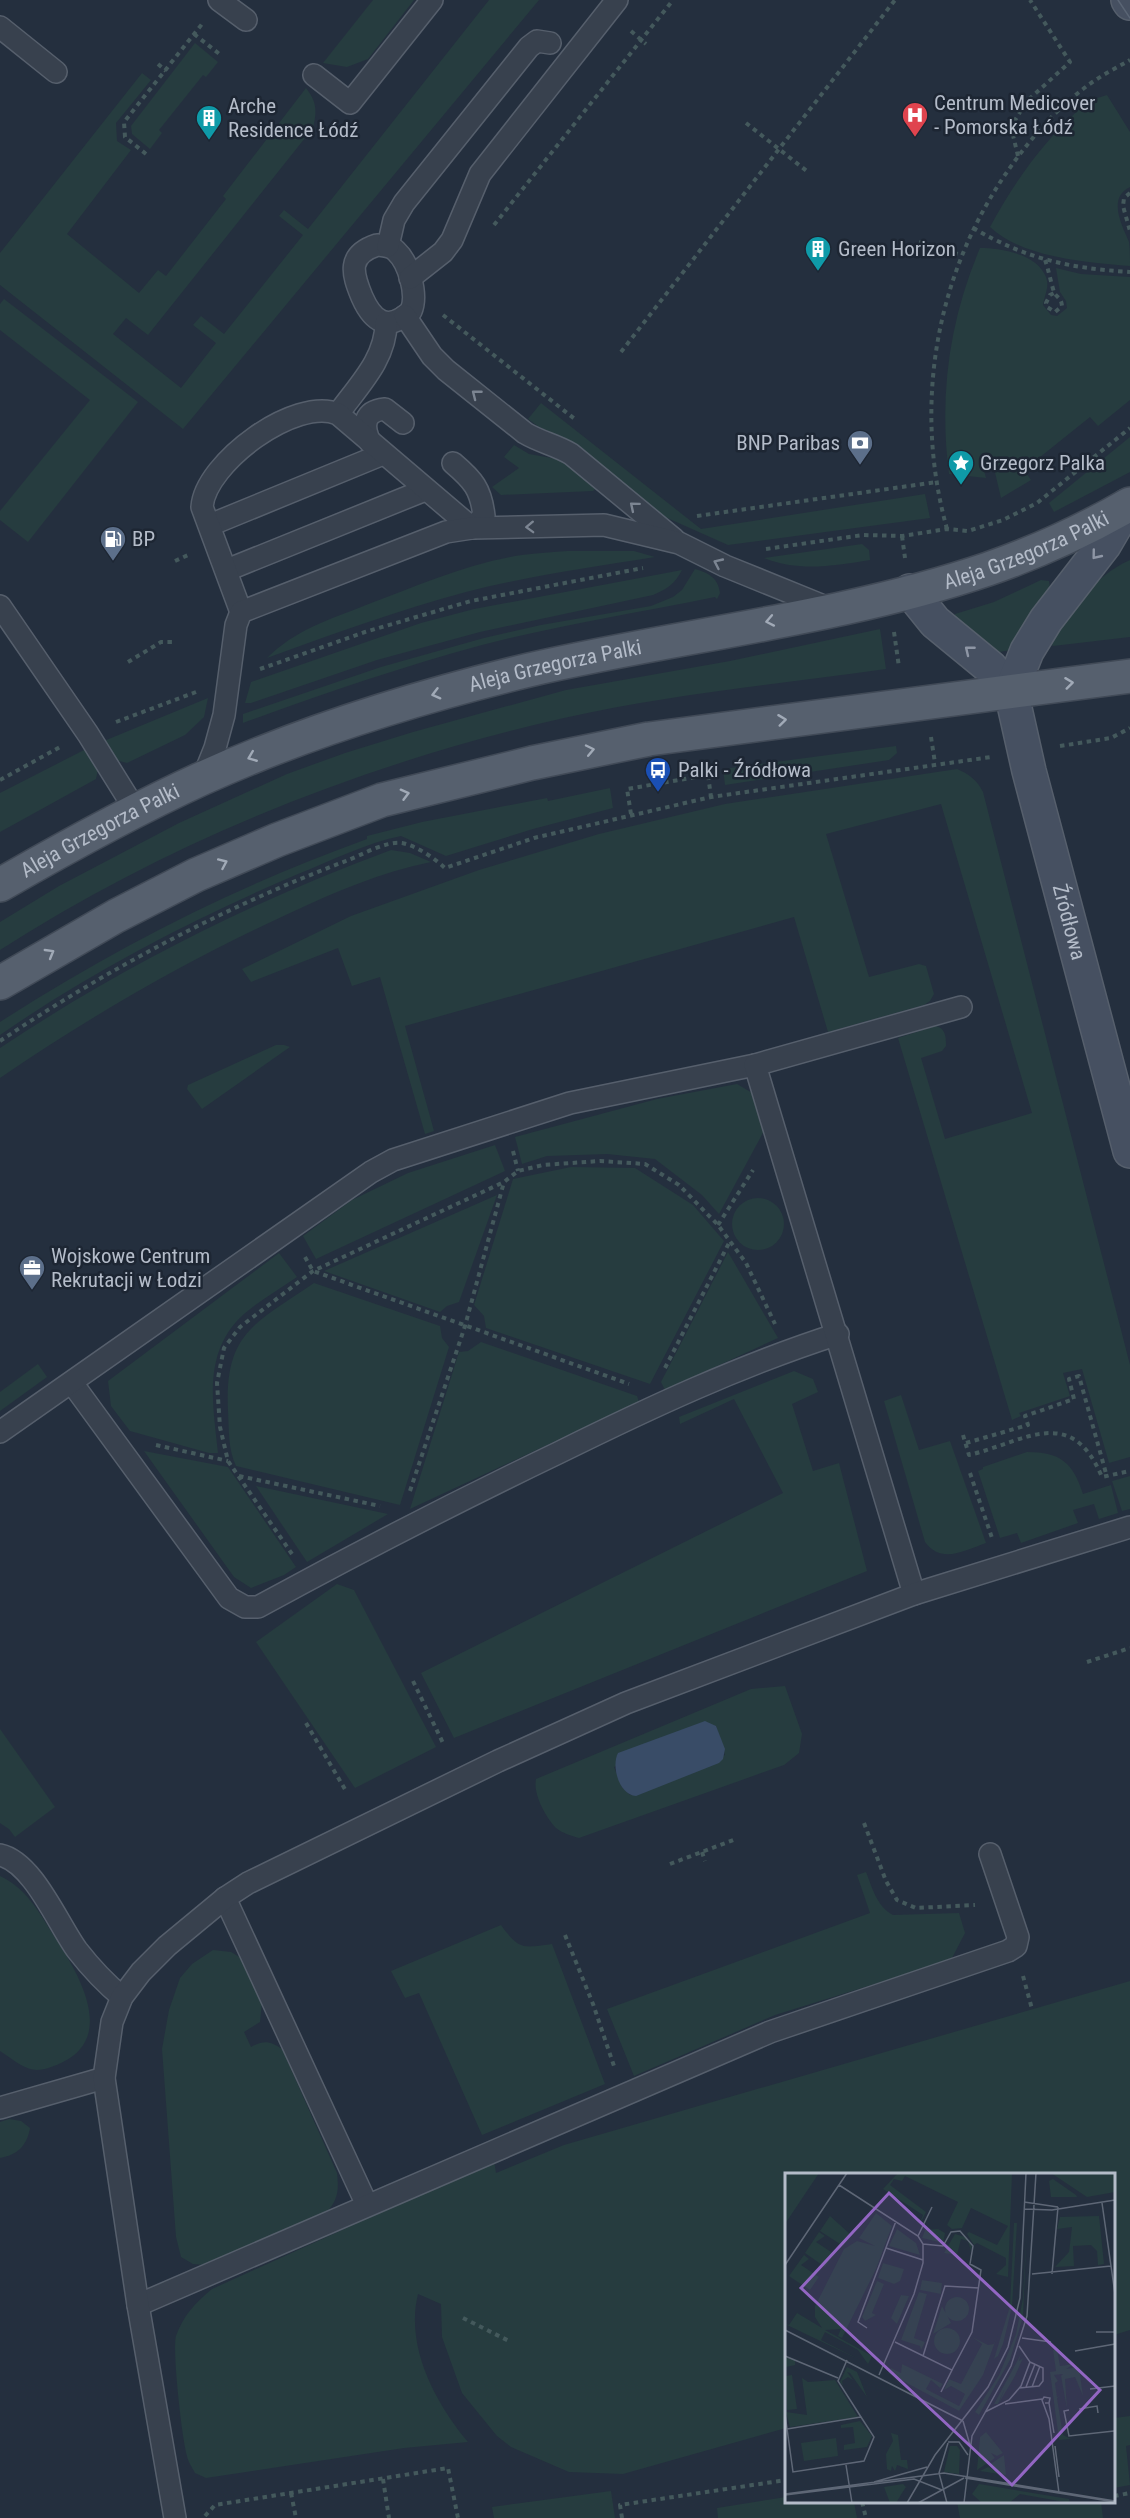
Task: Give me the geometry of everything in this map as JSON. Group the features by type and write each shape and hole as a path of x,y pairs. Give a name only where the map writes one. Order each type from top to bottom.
{"main road":[{"name":"Aleja Grzegorza Palki","path":"0,885 136,811 203,778 287,743 424,698 528,670 831,609 976,573 1058,541 1128,505"},
{"path":"0,983 116,916 196,875 277,840 382,800 532,763 649,739 1130,676"}],"street":[{"path":"910,591 935,622 991,668 1011,691 1027,651 1046,620 1104,545 1128,505"},
{"name":"Źródłowa","path":"1011,691 1029,771 1130,1151"}],"lane":[{"path":"314,75 350,103 432,0"},
{"path":"410,278 447,246 480,174 617,0"},
{"path":"220,1 246,20"},
{"path":"0,27 56,72"},
{"path":"388,246 394,220 404,202 529,47 537,42 550,43"},
{"path":"378,245 388,246 395,250 401,258 410,278 414,297 411,311 396,320 380,322 368,310 354,278 353,270 360,254 378,245"},
{"path":"338,414 380,355 396,320"},
{"path":"396,320 446,370 525,433 571,454 679,543 725,566 831,609"},
{"path":"377,448 365,431 369,414 375,410 385,409 403,423"},
{"path":"203,778 223,721 236,625 241,612 202,507 203,495 215,475 239,447 309,412 329,411 338,414 472,528"},
{"path":"210,525 377,448"},
{"path":"453,463 472,479 482,502 484,516 472,528"},
{"path":"226,570 425,490"},
{"path":"241,612 446,532 472,528 604,525 679,543"},
{"path":"0,606 88,734 136,811"},
{"path":"0,1432 371,1172 393,1160 570,1103 755,1065 961,1007"},
{"path":"755,1065 838,1334 914,1594"},
{"path":"72,1383 229,1598 245,1607 258,1607 309,1579 407,1518 655,1398 838,1334"},
{"path":"175,2518 138,2305 104,2078 112,2022 122,1997 141,1972 167,1946 225,1898 248,1883 461,1779 626,1703 914,1594 1130,1527"},
{"path":"138,2305 770,2032 1008,1951 1016,1946 1018,1937 990,1854"},
{"path":"0,1856 15,1860 29,1875 76,1949 99,1978 122,1997"},
{"path":"225,1898 367,2205"},
{"path":"0,2108 104,2078"}],"path":[{"path":"493,226 673,0"},
{"path":"621,352 896,0"},
{"path":"1018,156 1011,127 1026,102 1070,62 1030,0"},
{"path":"146,154 125,137 124,123 220,1"},
{"path":"194,34 222,56"},
{"path":"947,529 937,482 932,441 931,395 936,346 946,299 961,255 985,204 1018,156 1058,111 1087,86 1130,60"},
{"path":"158,64 165,70"},
{"path":"746,123 808,172"},
{"path":"1130,193 1124,198 1123,206 1130,231"},
{"path":"973,228 1005,245 1045,260 1083,268 1130,272"},
{"path":"919,242 961,255"},
{"path":"1045,260 1051,274 1054,293 1059,297 1062,306 1055,312 1047,307 1046,303 1050,295 1054,293"},
{"path":"437,310 580,423"},
{"path":"762,549 863,536 902,536 947,529 968,531 1026,509 1130,428"},
{"path":"689,509 699,516 937,482"},
{"path":"902,536 905,557"},
{"path":"229,680 365,632 461,604 522,590 648,567"},
{"path":"893,629 899,667"},
{"path":"128,662 161,642 175,642"},
{"path":"1085,743 1111,738 1130,728"},
{"path":"931,741 935,763"},
{"path":"0,1041 143,954 214,918 330,867 390,844 402,843 436,859 445,868 534,838 711,797 980,758"},
{"path":"631,814 627,789 708,775 711,797"},
{"path":"309,1579 228,1461 220,1427 217,1383 225,1348 240,1327 313,1271 504,1182 518,1171 543,1165 600,1161 645,1164 679,1185 718,1225 746,1263 787,1350"},
{"path":"239,1476 407,1518 465,1326 504,1182"},
{"path":"288,1230 313,1271 655,1398 731,1241"},
{"path":"966,1443 1028,1425 1025,1416 1074,1399 1069,1379 1079,1376 1107,1477"},
{"path":"963,1435 969,1455 1041,1432 1056,1433 1068,1437 1085,1448 1102,1478 1130,1471"},
{"path":"109,1434 228,1461"},
{"path":"970,1473 995,1547"},
{"path":"1087,1662 1130,1648"},
{"path":"413,1681 442,1743"},
{"path":"306,1723 346,1791"},
{"path":"864,1823 886,1881 897,1900 903,1904 916,1908 1006,1903"},
{"path":"670,1864 736,1839"},
{"path":"702,1852 705,1861"},
{"path":"565,1935 593,2004 623,2094"},
{"path":"463,2318 509,2341"},
{"path":"204,2518 215,2505 448,2468 458,2518"},
{"path":"383,2478 389,2518"},
{"path":"622,2518 620,2505 785,2480"},
{"path":"291,2493 296,2518"},
{"path":"1115,2496 1130,2493"},
{"path":"862,2503 866,2518"}],"green space":[{"path":"373,0 414,0 368,59 347,67 323,63"},
{"path":"489,0 539,0 183,429 0,285 0,253 142,73 151,80 116,123 117,141 131,150 67,234 139,293 158,270 166,276 226,199 223,196 306,88 315,107 313,128 148,335 126,318 113,334 181,388 216,343 193,325 201,316 224,334 303,235 279,216 284,210 308,229"},
{"path":"195,43 218,62 206,77 203,75 159,130 162,133 150,149 132,134 131,126"},
{"path":"1107,95 1130,132 1130,187 1119,198 1118,212 1129,242 1130,266 1075,260 1037,252 1020,246 990,227 1020,177 1043,147 1083,106 1091,100"},
{"path":"980,248 1008,251 1035,263 1046,277 1047,288 1043,305 1051,315 1057,316 1067,308 1066,301 1060,292 1056,268 1081,274 1130,277 1130,400 1098,426 1090,417 1024,470 1031,480 1001,498 994,468 984,470 986,478 949,474 946,445 946,387 949,359 961,303"},
{"path":"4,299 138,402 28,542 0,520 0,511 90,400 0,330 0,304"},
{"path":"541,403 701,529 925,494 930,518 728,545 665,517 573,442 539,427 528,419"},
{"path":"1130,437 1130,472 1054,512 1049,503"},
{"path":"514,445 529,454 563,460 594,484 595,489 593,491 501,495 492,487 519,468 504,457"},
{"path":"862,544 869,550 870,560 829,566 803,566 764,558"},
{"path":"568,551 634,551 655,557 489,586 391,614 267,658 301,632 443,576 502,559 528,554"},
{"path":"1130,560 1130,637 1053,646 1051,644 1058,631 1084,595 1105,575"},
{"path":"695,569 709,574 715,580 720,593 717,599 715,597 540,631 482,645 362,681 243,723 243,714 381,667 484,638 541,625 651,606 673,597 682,590"},
{"path":"682,570 670,586 653,595 480,632 377,660 251,703 245,703 251,682 421,623 474,609"},
{"path":"1041,580 1049,581 1050,588 1011,650 999,652 953,622 955,614 994,602"},
{"path":"880,629 886,669 684,696 564,718 490,736 344,782 201,840 65,910 0,950 0,922 59,886 179,823 287,774 413,732 566,690 730,661"},
{"path":"208,698 204,717 185,735 127,763 115,760 104,741"},
{"path":"896,746 897,753 889,760 725,785 723,769"},
{"path":"86,749 98,769 96,779 0,832 0,793"},
{"path":"957,769 972,778 983,792 1130,1365 1130,1457 1109,1463 1082,1369 1063,1373 1070,1396 1019,1413 1021,1416 1012,1420 898,1038 935,1026 941,1028 944,1033 946,1046 942,1051 921,1058 945,1139 1032,1113 941,804 826,834 869,977 919,964 926,966 934,994 924,1005 828,1032 794,917 405,1026 434,1131 425,1134 380,977 352,986 338,948 251,982 242,969 351,916 479,870 599,834 725,804"},
{"path":"610,788 613,808 533,829 446,856 401,836 349,853 259,891 183,927 71,989 0,1035 0,1022 88,968 224,898 367,839 367,836 422,822"},
{"path":"391,850 410,853 431,862 394,871 341,890 252,931 105,1010 0,1078 0,1048 94,990 141,963 239,913"},
{"path":"276,1045 290,1047 202,1109 187,1089 188,1085"},
{"path":"737,1084 754,1094 764,1131 719,1214 702,1195 655,1159 607,1154 547,1156 522,1164 515,1137 657,1099"},
{"path":"495,1145 505,1171 316,1259 303,1236 352,1200 408,1173"},
{"path":"571,1167 635,1168 693,1205 724,1241 650,1384 486,1328 484,1316 474,1305 513,1179"},
{"path":"497,1195 459,1302 447,1306 440,1312 324,1271"},
{"path":"753,1198 763,1198 777,1205 784,1224 777,1243 763,1250 753,1250 743,1246 736,1239 732,1229 732,1219 736,1209 743,1202"},
{"path":"728,1252 778,1338 665,1390 661,1382"},
{"path":"279,1253 297,1277 244,1314 231,1329 216,1361 213,1397 218,1453 209,1453 130,1431 111,1406 108,1381"},
{"path":"314,1283 440,1326 442,1338 449,1347 400,1505 236,1466 233,1460 229,1432 228,1384 238,1346 260,1320"},
{"path":"481,1342 637,1396 639,1402 410,1509 459,1352 468,1351"},
{"path":"38,1364 47,1377 0,1411 0,1392"},
{"path":"794,1371 813,1379 818,1392 792,1404 813,1471 839,1463 867,1571 454,1738 421,1673 783,1493 734,1399 680,1424 679,1417"},
{"path":"901,1395 919,1450 950,1441 986,1543 961,1552 946,1554 931,1549 925,1542 884,1401"},
{"path":"144,1451 228,1467 296,1567 284,1575 251,1588 234,1577"},
{"path":"1027,1452 1049,1454 1064,1461 1075,1474 1083,1494 1111,1485 1118,1513 1099,1519 1094,1504 1073,1510 1078,1523 1021,1543 1017,1533 1000,1538 978,1471 983,1467"},
{"path":"1130,1476 1130,1509 1122,1511 1112,1481"},
{"path":"256,1486 388,1514 307,1562"},
{"path":"337,1584 354,1590 436,1747 355,1788 256,1642"},
{"path":"785,1686 802,1734 799,1753 784,1765 579,1838 558,1830 548,1817 538,1798 536,1779 751,1689","holes":["716,1726 725,1755 630,1795 622,1787 614,1767"]},
{"path":"0,1729 55,1807 15,1837 0,1823"},
{"path":"866,1872 879,1902 893,1915 959,1913 965,1933 952,1958 775,2015 634,2076 607,2009 870,1913 857,1875"},
{"path":"0,1876 18,1887 37,1910 73,1967 88,2003 90,2021 87,2037 78,2052 51,2067 29,2069 0,2051"},
{"path":"501,1925 512,1939 522,1945 552,1944 605,2084 482,2135 419,1993 405,1998 391,1971"},
{"path":"213,1950 231,1952 241,1958 262,2002 260,2022 244,2032 251,2047 267,2042 282,2049 337,2173 338,2185 337,2195 326,2213 206,2265 193,2264 181,2257 176,2237 162,2049 169,2010 180,1978 192,1964"},
{"path":"1130,1981 1130,2330 1115,2335 1115,2173 785,2173 785,2428 623,2474 569,2472 511,2447 497,2436 462,2393 442,2337 441,2304 418,2294 415,2314 419,2353 434,2392 444,2410 468,2442 404,2448 206,2478 195,2473 185,2447 178,2395 175,2344 182,2322 200,2299 212,2289 494,2161 496,2173 564,2145"},
{"path":"9,2119 21,2121 30,2128 29,2134 20,2149 0,2158 0,2122"},
{"path":"1130,2416 1130,2445 1126,2446 1130,2485 1115,2488 1115,2418"},
{"path":"611,2491 615,2518 494,2518 492,2507"},
{"path":"785,2497 785,2503 854,2503 857,2518 718,2518 717,2508"},
{"path":"957,2503 1101,2503 1103,2518 960,2518"}],"water":[{"path":"705,1721 716,1726 725,1749 723,1759 719,1763 636,1796 625,1791 616,1772 618,1753"}],"tram line":[{"path":"1118,0 1130,18"}],"place":[{"name":"Centrum Medicover - Pomorska Łódź","path":"915,138"},
{"name":"Arche Residence Łódź","path":"209,141"},
{"name":"Green Horizon","path":"818,272"},
{"name":"BNP Paribas","path":"860,466"},
{"name":"Grzegorz Palka","path":"961,486"},
{"name":"BP","path":"113,562"},
{"name":"Palki - Źródłowa","path":"658,793"},
{"name":"Wojskowe Centrum Rekrutacji w Łodzi","path":"32,1291"}]}
